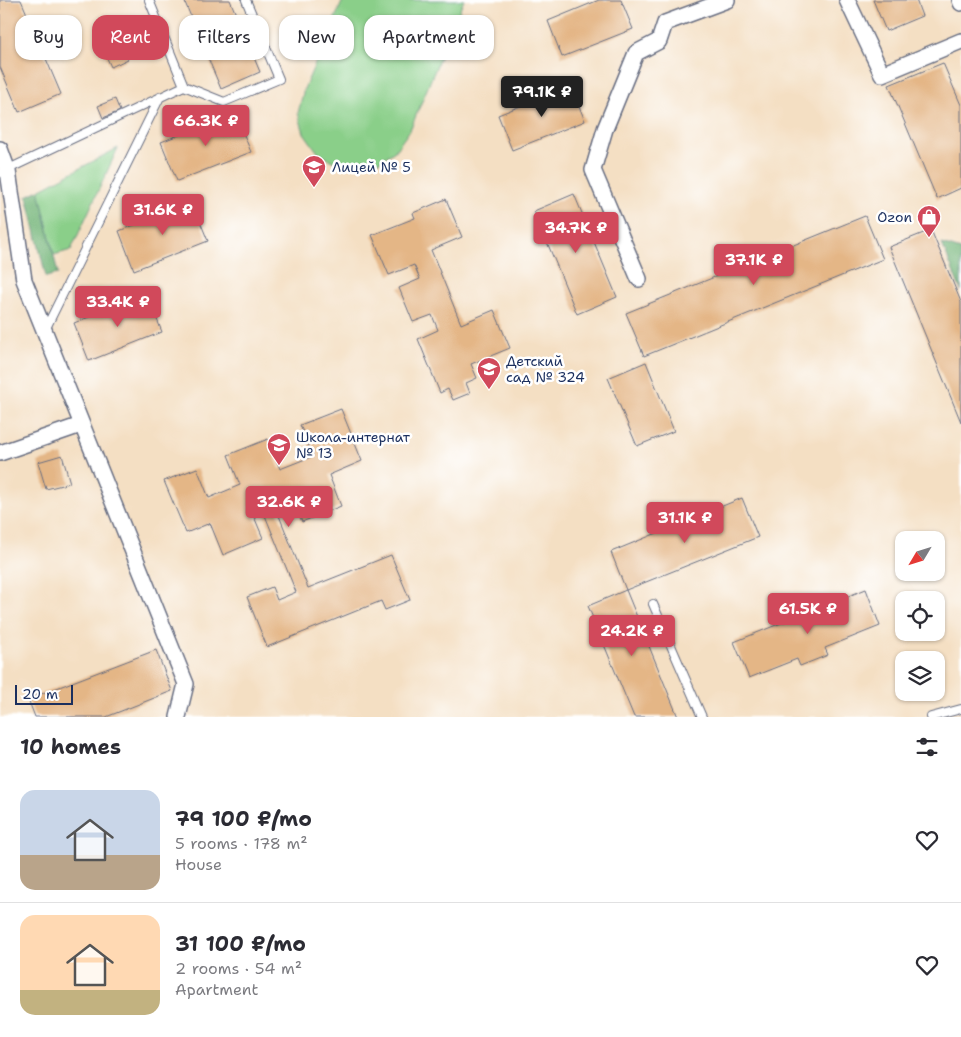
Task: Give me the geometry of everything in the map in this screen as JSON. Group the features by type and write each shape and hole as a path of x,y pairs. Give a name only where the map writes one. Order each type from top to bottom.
{"street":[{"path":"639,280 593,170 605,130 636,53 659,42 665,22 727,0"},
{"path":"847,0 882,74 961,41"},
{"path":"0,150 24,280 186,684 178,717"},
{"path":"0,453 81,424"}],"lane":[{"path":"148,0 184,86 224,102 279,80 246,0"},
{"path":"4,172 184,86"},
{"path":"44,332 160,97"},
{"path":"653,604 702,717"},
{"path":"931,717 961,708"}],"green space":[{"path":"343,0 464,0 458,15 364,15 364,60 439,60 410,130 395,151 378,162 355,166 336,163 319,154 304,133 298,113 304,89 317,60 354,60 354,15 336,15"},
{"path":"118,148 71,250 54,255 39,190"},
{"path":"39,190 58,274 46,277 27,196"},
{"path":"942,244 961,250 961,291"}],"building":[{"path":"0,0 21,0 27,15 15,15 15,60 47,60 61,94 19,112 0,67"},
{"path":"184,0 230,0 236,15 190,15"},
{"path":"599,0 621,0 633,29 562,57 548,21"},
{"path":"873,0 916,0 922,16 886,31"},
{"path":"108,60 126,60 111,67"},
{"path":"209,60 255,60 260,72 221,89"},
{"path":"943,63 961,105 961,188 937,199 889,85"},
{"path":"571,86 585,121 512,150 498,115"},
{"path":"115,99 120,111 103,118 98,106"},
{"path":"235,113 251,152 177,181 161,142"},
{"path":"574,194 617,297 577,314 534,211"},
{"path":"446,199 462,237 431,250 461,324 494,310 510,348 471,364 477,378 466,383 470,393 453,400 448,389 440,393 418,339 438,330 432,315 413,322 399,288 420,279 414,265 389,275 372,235 415,218 413,213"},
{"path":"192,202 208,241 134,270 119,231"},
{"path":"865,216 883,259 644,356 626,313"},
{"path":"931,230 961,302 961,422 889,247"},
{"path":"147,294 162,332 89,361 74,323"},
{"path":"646,362 674,431 637,446 608,378"},
{"path":"341,409 362,461 329,475 341,506 302,522 289,491 272,498 308,588 391,555 410,600 385,610 381,601 267,647 247,597 272,587 277,600 296,592 260,503 250,507 263,538 223,555 210,523 186,533 164,481 197,468 209,498 240,485 228,455 268,439 280,469 313,456 300,425"},
{"path":"62,455 70,483 46,489 38,462"},
{"path":"742,498 758,537 626,590 611,552"},
{"path":"866,589 880,626 825,648 828,655 800,666 797,659 749,678 734,642"},
{"path":"626,590 678,717 634,717 588,606"},
{"path":"156,650 172,691 106,717 35,717 28,699"}],"place":[{"name":"Лицей № 5","path":"314,188"},
{"name":"Ozon","path":"929,238"},
{"name":"Детский сад № 324","path":"489,390"},
{"name":"Школа-интернат № 13","path":"279,466"}]}
